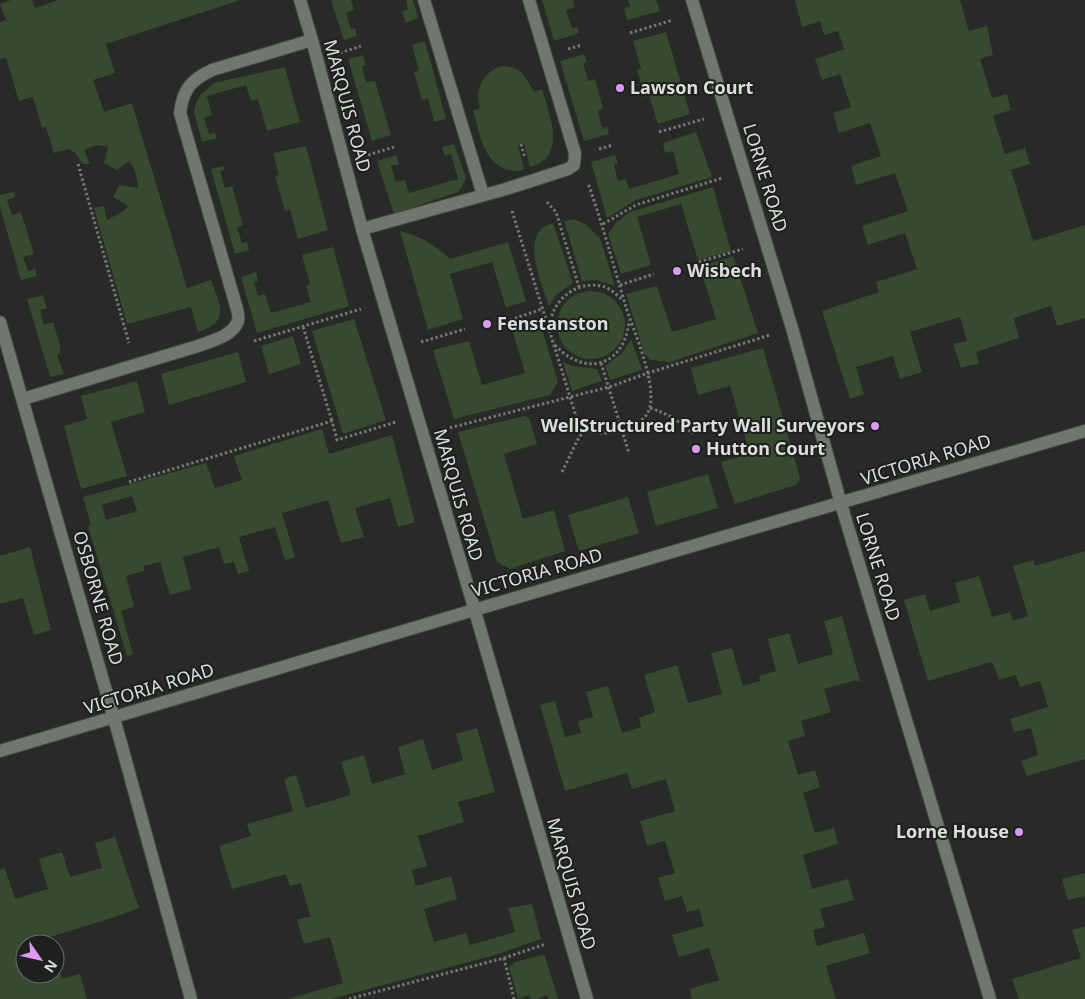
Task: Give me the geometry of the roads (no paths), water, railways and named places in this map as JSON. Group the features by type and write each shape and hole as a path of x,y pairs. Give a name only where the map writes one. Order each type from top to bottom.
{"street":[{"name":"MARQUIS ROAD","path":"300,0 362,229 587,999"},
{"path":"424,0 484,195"},
{"path":"362,229 506,189 568,169 574,165 575,153 529,0"},
{"name":"LORNE ROAD","path":"692,0 792,328 841,504 990,999"},
{"path":"22,399 198,346 217,339 232,330 238,320 237,309 180,113 182,100 187,88 197,77 212,70 312,40"},
{"name":"OSBORNE ROAD","path":"0,322 114,718 191,999"},
{"name":"VICTORIA ROAD","path":"0,752 474,610 1085,431"}],"place":[{"name":"Lawson Court","path":"620,88"},
{"name":"Wisbech","path":"677,271"},
{"name":"Fenstanston","path":"487,324"},
{"name":"WellStructured Party Wall Surveyors","path":"875,426"},
{"name":"Hutton Court","path":"696,449"},
{"name":"Lorne House","path":"1019,832"}]}
